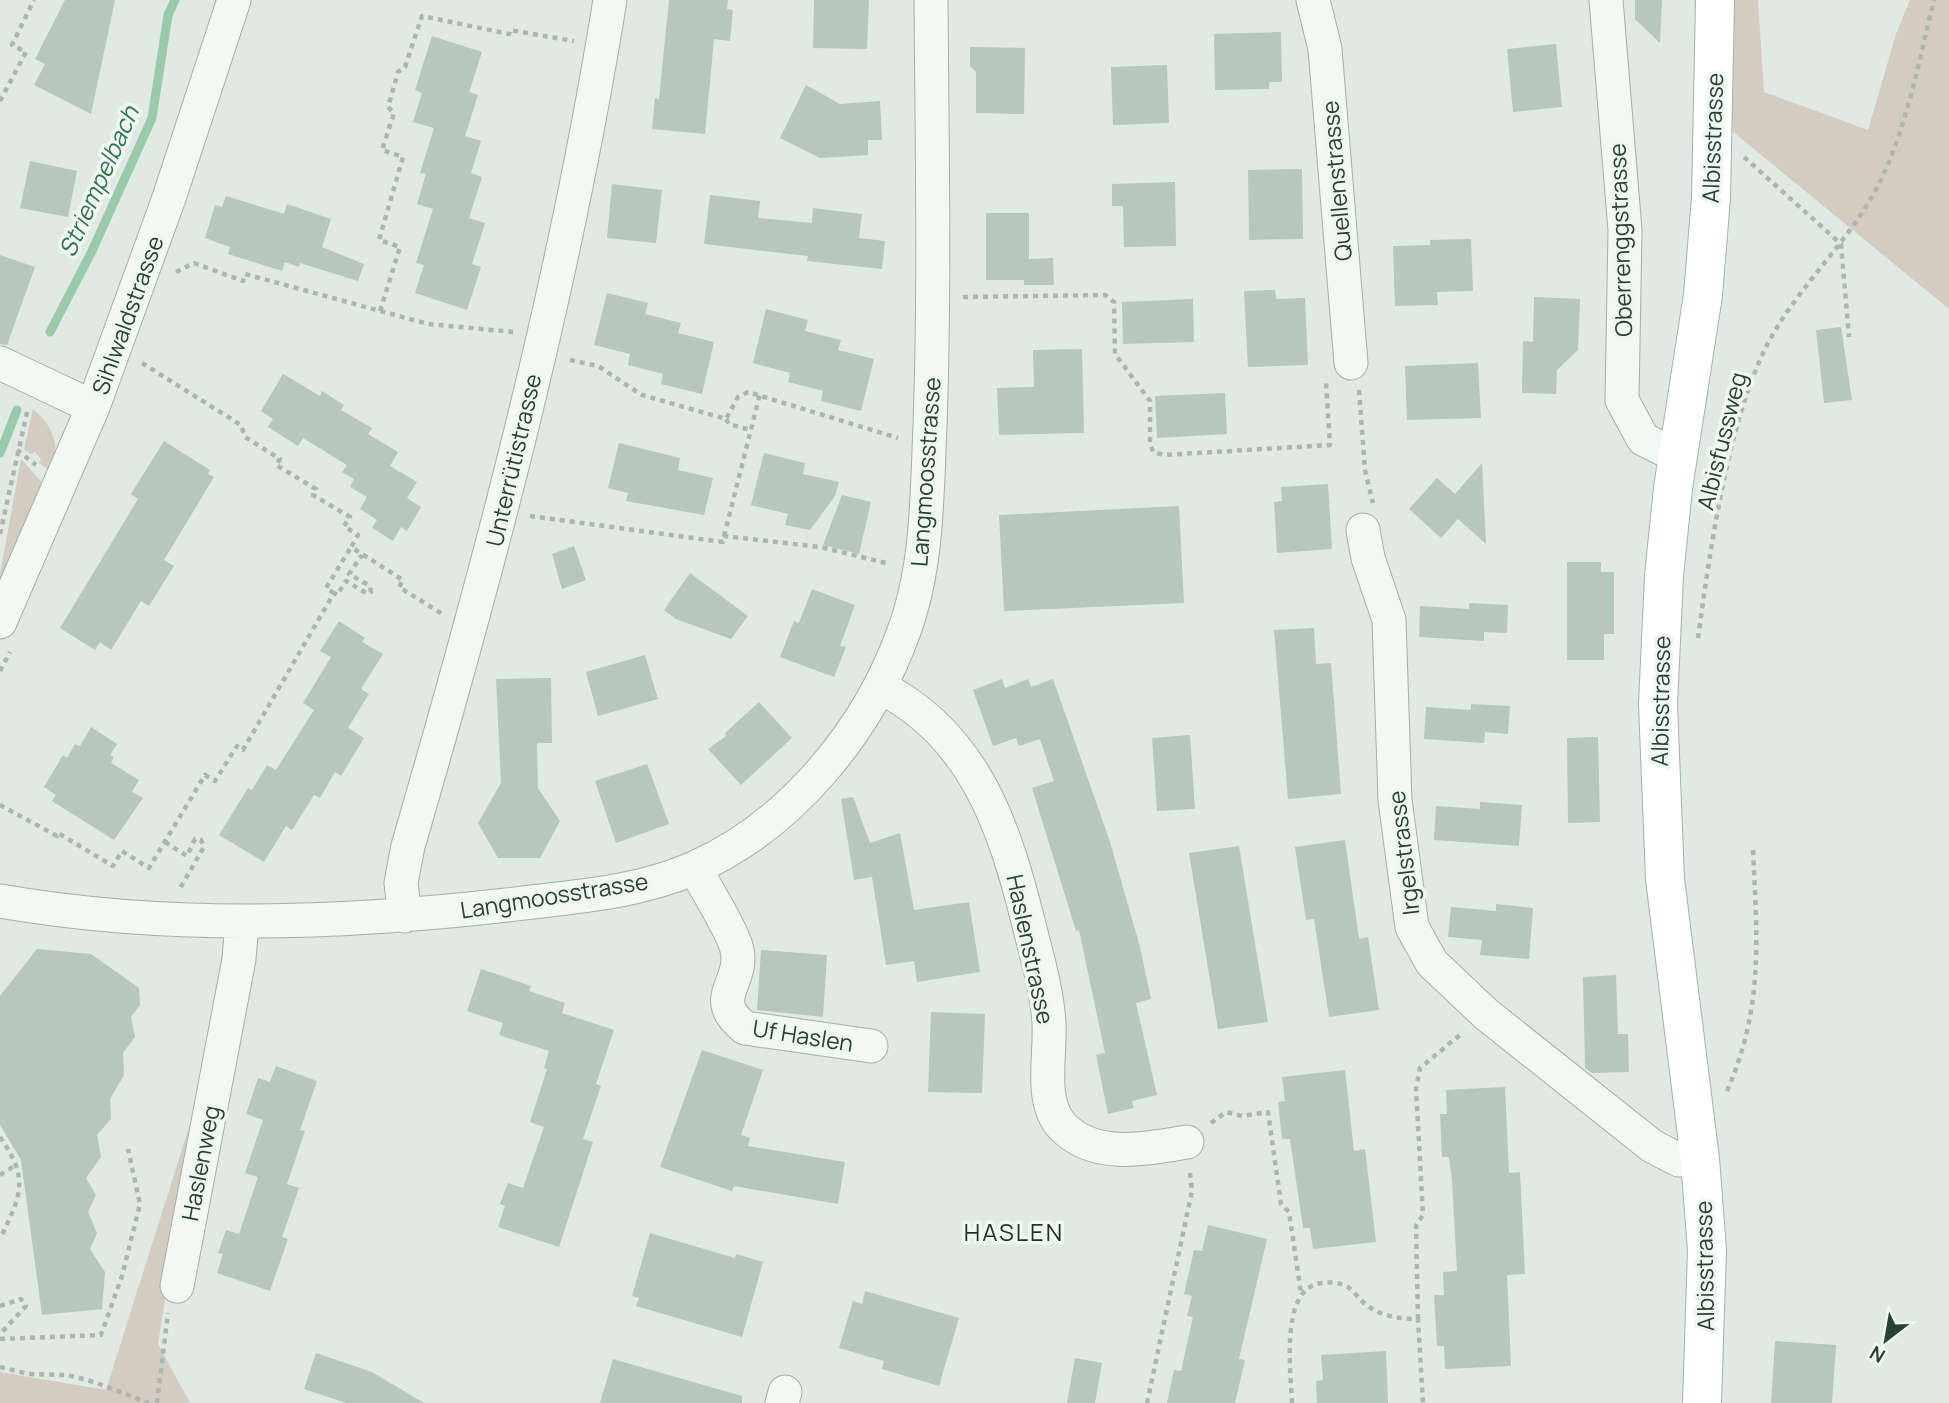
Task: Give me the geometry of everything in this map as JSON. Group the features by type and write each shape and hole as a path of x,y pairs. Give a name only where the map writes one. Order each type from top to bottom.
{"main road":[{"name":"Albisstrasse","path":"1702,1403 1707,1250 1700,1159 1670,927 1660,797 1658,704 1663,588 1678,450 1703,295 1714,148 1715,0"}],"street":[{"name":"Sihlwaldstrasse","path":"0,622 93,407 169,198 234,0"},
{"name":"Unterrütistrasse","path":"405,916 401,883 408,846 502,510 579,168 610,0"},
{"name":"Langmoosstrasse","path":"0,901 56,911 242,922 405,916 630,889 695,868 740,841 785,807 826,769 880,687 905,629 921,570 934,297 931,0"},
{"name":"Quellenstrasse","path":"1313,0 1325,49 1339,372"},
{"name":"Oberrenggstrasse","path":"1606,0 1625,230 1622,400 1643,439 1663,449 1678,450"},
{"path":"0,363 93,407"},
{"name":"Irgelstrasse","path":"1363,530 1368,558 1389,620 1395,800 1412,927 1432,963 1486,1014 1652,1146 1679,1160 1700,1159"},
{"name":"Haslenstrasse","path":"880,687 931,719 955,744 985,794 1014,866 1043,980 1049,1021 1049,1100 1061,1125 1086,1144 1138,1151 1188,1142"},
{"name":"Uf Haslen","path":"695,868 737,950 736,967 726,1001 732,1017 745,1028 871,1046"},
{"name":"Haslenweg","path":"177,1286 239,959 242,922"}],"path":[{"path":"0,101 26,52 12,44 34,0"},
{"name":"Albisfussweg","path":"1696,650 1724,490 1746,393 1766,347 1873,195 1906,113 1934,0"},
{"path":"380,311 400,247 379,240 403,157 382,150 394,113 388,107 398,72 405,67 422,16 509,34 510,30 602,46"},
{"path":"1714,148 1738,153 1841,244 1849,337"},
{"path":"168,277 194,263 243,281 245,274 428,324 540,345 597,366 642,396 726,419 729,425 751,430"},
{"path":"953,297 1105,295 1114,302 1115,354 1150,401 1150,443 1153,452 1164,455 1330,445 1339,372 1357,378 1365,470 1373,498 1373,517 1363,530"},
{"path":"114,350 134,358 241,425 245,437 279,459 276,465 316,489 313,495 350,517 344,526 358,535 326,589 337,595 346,581 366,593 371,592 370,586 349,574 362,555"},
{"path":"726,419 738,397 748,392 825,418 906,440 929,440"},
{"path":"502,510 723,542 760,394"},
{"path":"0,534 2,505 28,408"},
{"path":"724,536 820,547 858,555"},
{"path":"351,547 403,580 399,587 452,620 470,626"},
{"path":"0,804 57,836 58,833 113,866 122,851 149,868 205,775 215,781 237,746 243,750 334,593"},
{"path":"163,918 204,847 201,840 195,839 187,856 164,842"},
{"path":"1731,1081 1744,1046 1758,968 1753,849"},
{"path":"1423,1403 1416,1226 1423,1215 1416,1089 1420,1068 1486,1014"},
{"path":"1226,1112 1242,1116 1268,1112 1281,1204 1289,1212 1301,1293 1294,1309 1290,1350 1292,1403"},
{"path":"0,1137 16,1165 20,1196 0,1239"},
{"path":"1147,1403 1192,1191 1188,1142"},
{"path":"0,1337 102,1335 122,1276 140,1204 128,1149"},
{"path":"0,1175 16,1165"},
{"path":"1301,1293 1317,1284 1334,1282 1349,1287 1366,1305 1379,1313 1418,1319"},
{"path":"157,1403 169,1307 177,1286"},
{"path":"0,1306 21,1299 26,1306 0,1337"},
{"path":"0,1367 29,1374 81,1378 149,1403"}],"shaded area":[{"path":"1732,0 1758,0 1764,92 1868,130 1896,34 1910,0 1949,0 1949,309 1732,131"},
{"path":"33,409 46,422 54,437 54,462 50,471 39,463 41,459 35,452 31,454 24,449"},
{"path":"21,459 46,487 0,583 0,574"},
{"path":"195,1108 158,1344 190,1403 0,1403 0,1372 106,1390"}],"building":[{"path":"65,0 115,0 91,114 34,85 45,64 35,59"},
{"path":"669,0 728,0 727,9 733,10 730,41 714,39 705,134 652,129 655,98 659,99"},
{"path":"814,0 869,0 867,49 813,48"},
{"path":"1635,0 1662,0 1660,43 1635,19"},
{"path":"1281,32 1282,82 1269,82 1269,89 1215,90 1214,34"},
{"path":"432,36 482,52 469,92 478,95 465,136 481,141 471,173 482,177 469,218 485,223 472,264 481,267 467,310 415,293 424,265 416,263 433,209 417,204 426,174 420,173 434,128 413,122 422,93 415,90"},
{"path":"1556,44 1562,107 1513,112 1507,49"},
{"path":"970,47 1025,48 1024,114 976,113 976,72 970,66"},
{"path":"1167,65 1169,123 1113,125 1111,67"},
{"path":"806,85 840,104 880,101 882,140 868,140 868,155 820,158 780,138"},
{"path":"30,161 77,171 68,217 20,208"},
{"path":"1302,169 1303,239 1249,240 1248,170"},
{"path":"1175,182 1176,246 1124,247 1123,206 1112,206 1112,184"},
{"path":"612,184 662,190 656,243 607,238"},
{"path":"710,195 760,201 758,218 812,223 813,208 862,214 859,238 885,241 882,269 807,261 808,256 704,244"},
{"path":"226,196 284,214 287,204 331,219 322,247 364,264 358,281 300,263 299,267 285,262 282,271 228,254 230,247 205,238 215,205 222,207"},
{"path":"986,213 1029,213 1029,259 1053,258 1054,285 1024,285 1024,280 986,280"},
{"path":"1471,239 1473,291 1437,292 1438,305 1395,306 1393,246 1430,245 1430,240"},
{"path":"0,255 35,267 7,345 0,344"},
{"path":"1275,290 1276,299 1305,298 1308,365 1248,367 1244,291"},
{"path":"607,293 648,303 645,314 681,323 678,333 714,342 702,394 661,384 663,374 628,365 630,354 594,345"},
{"path":"1534,297 1580,299 1578,350 1557,370 1556,394 1522,393 1523,341 1533,342"},
{"path":"1193,299 1194,342 1123,344 1122,302"},
{"path":"766,309 808,320 805,331 841,340 838,350 874,359 861,411 821,401 823,391 788,382 790,373 753,363"},
{"path":"1841,327 1852,400 1824,403 1816,330"},
{"path":"1082,349 1084,433 999,435 997,388 1034,387 1033,350"},
{"path":"1478,363 1481,418 1407,420 1405,366"},
{"path":"283,374 320,396 322,391 344,405 341,410 372,428 368,434 398,452 390,466 417,482 407,498 421,507 407,531 401,527 393,541 372,528 377,520 360,509 367,497 350,487 354,479 342,472 347,465 303,438 298,446 268,427 273,419 261,411"},
{"path":"1225,393 1227,434 1157,438 1155,396"},
{"path":"164,441 210,470 208,474 214,477 164,560 174,566 149,606 141,601 111,650 100,642 95,650 60,628 138,499 131,494"},
{"path":"619,443 680,458 678,470 713,478 704,515 626,501 628,493 608,488"},
{"path":"764,453 805,463 803,474 839,482 835,496 810,530 785,525 788,514 751,505"},
{"path":"1482,463 1486,544 1458,519 1441,538 1409,509 1437,478 1455,494"},
{"path":"1328,484 1332,549 1277,553 1274,502 1282,501 1281,487"},
{"path":"842,495 871,502 859,554 823,545"},
{"path":"1179,506 1184,603 1004,611 999,515"},
{"path":"574,546 586,580 562,589 552,554"},
{"path":"1567,562 1601,562 1601,572 1614,572 1614,634 1604,634 1604,660 1567,660"},
{"path":"690,573 748,616 731,639 676,619 664,610"},
{"path":"812,589 855,605 840,646 846,647 834,677 780,657 794,621 799,623"},
{"path":"1469,603 1508,605 1507,633 1484,632 1484,641 1419,637 1420,606 1469,609"},
{"path":"339,621 365,638 362,642 383,654 361,689 369,694 348,728 364,738 341,776 335,772 320,798 314,795 292,830 286,826 264,862 219,835 248,788 252,790 267,765 276,770 314,710 303,703 331,657 320,651"},
{"path":"1314,628 1316,664 1331,663 1341,794 1288,799 1274,630"},
{"path":"645,655 658,699 598,716 586,672"},
{"path":"551,678 552,743 537,743 538,788 560,821 540,858 498,858 478,823 501,783 496,679"},
{"path":"1002,679 1005,688 1028,679 1031,687 1053,679 1110,842 1140,947 1151,999 1136,1003 1157,1095 1132,1101 1134,1108 1108,1114 1096,1055 1105,1053 1079,930 1076,931 1032,788 1054,781 1040,739 1019,746 1016,738 993,746 973,690"},
{"path":"759,702 792,738 741,785 708,749 726,736 725,733"},
{"path":"1471,704 1510,706 1508,734 1485,732 1484,743 1424,739 1426,707 1471,710"},
{"path":"91,727 117,744 110,755 114,757 111,763 139,780 132,792 143,798 114,840 52,801 56,795 44,787 63,755 67,758 75,744 80,746"},
{"path":"1190,735 1195,809 1157,811 1152,738"},
{"path":"1598,737 1600,822 1568,823 1567,738"},
{"path":"647,764 669,824 616,843 595,781"},
{"path":"853,797 870,843 900,833 914,910 969,902 980,972 917,982 914,961 886,965 872,877 854,880 841,799"},
{"path":"1480,802 1522,805 1519,846 1434,840 1436,806 1480,809"},
{"path":"1345,840 1359,939 1368,937 1379,1010 1329,1017 1314,919 1306,920 1295,847"},
{"path":"1239,846 1268,1022 1218,1029 1189,853"},
{"path":"1496,904 1533,908 1529,959 1480,955 1482,940 1448,937 1451,907 1496,911"},
{"path":"37,949 91,954 139,988 140,1005 131,1017 135,1037 123,1053 124,1075 110,1099 111,1119 97,1135 101,1157 86,1178 96,1195 88,1212 97,1233 90,1249 105,1272 102,1309 42,1315 21,1160 0,1125 0,996"},
{"path":"761,950 827,955 823,1017 757,1010"},
{"path":"481,969 531,986 529,991 565,1003 562,1013 614,1030 596,1084 601,1086 583,1139 593,1142 559,1247 498,1227 505,1206 500,1204 508,1183 523,1188 544,1127 530,1122 547,1069 544,1068 549,1051 499,1035 503,1023 467,1011"},
{"path":"1616,975 1618,1034 1628,1034 1629,1072 1592,1073 1585,1068 1583,977"},
{"path":"931,1012 985,1014 982,1093 928,1092"},
{"path":"702,1050 763,1070 741,1135 750,1138 748,1146 845,1162 838,1204 734,1186 732,1191 660,1167"},
{"path":"276,1066 317,1081 300,1130 305,1131 287,1184 299,1188 282,1237 288,1239 270,1291 217,1273 223,1254 218,1253 226,1230 239,1234 258,1177 245,1173 263,1120 246,1114 258,1078 270,1082"},
{"path":"1345,1070 1354,1151 1365,1149 1376,1242 1313,1249 1310,1228 1303,1228 1290,1139 1282,1139 1278,1102 1285,1101 1282,1077"},
{"path":"1505,1087 1509,1173 1520,1172 1525,1274 1507,1275 1511,1366 1445,1369 1444,1346 1437,1346 1434,1295 1444,1295 1443,1272 1457,1271 1452,1181 1449,1157 1442,1157 1440,1114 1447,1114 1446,1090"},
{"path":"1208,1225 1267,1239 1239,1359 1245,1360 1235,1403 1167,1403 1174,1370 1181,1371 1193,1317 1187,1316 1192,1296 1184,1294 1194,1250 1202,1251"},
{"path":"650,1233 735,1258 736,1254 763,1262 742,1337 636,1306 639,1298 632,1296"},
{"path":"865,1291 959,1318 939,1386 882,1369 884,1361 839,1348 853,1301 862,1304"},
{"path":"1775,1341 1836,1345 1832,1403 1771,1403"},
{"path":"1386,1351 1388,1403 1317,1403 1316,1381 1323,1380 1321,1355"},
{"path":"316,1353 372,1372 424,1403 346,1403 304,1389"},
{"path":"1075,1358 1102,1363 1095,1403 1067,1403"},
{"path":"613,1359 742,1396 742,1403 600,1403"}],"waterway":[{"name":"Striempelbach","path":"50,332 92,251 152,118 168,15 175,0"},
{"name":"Striempelbach","path":"0,453 17,410"}],"district":[{"name":"HASLEN","path":"1014,1231"}]}
